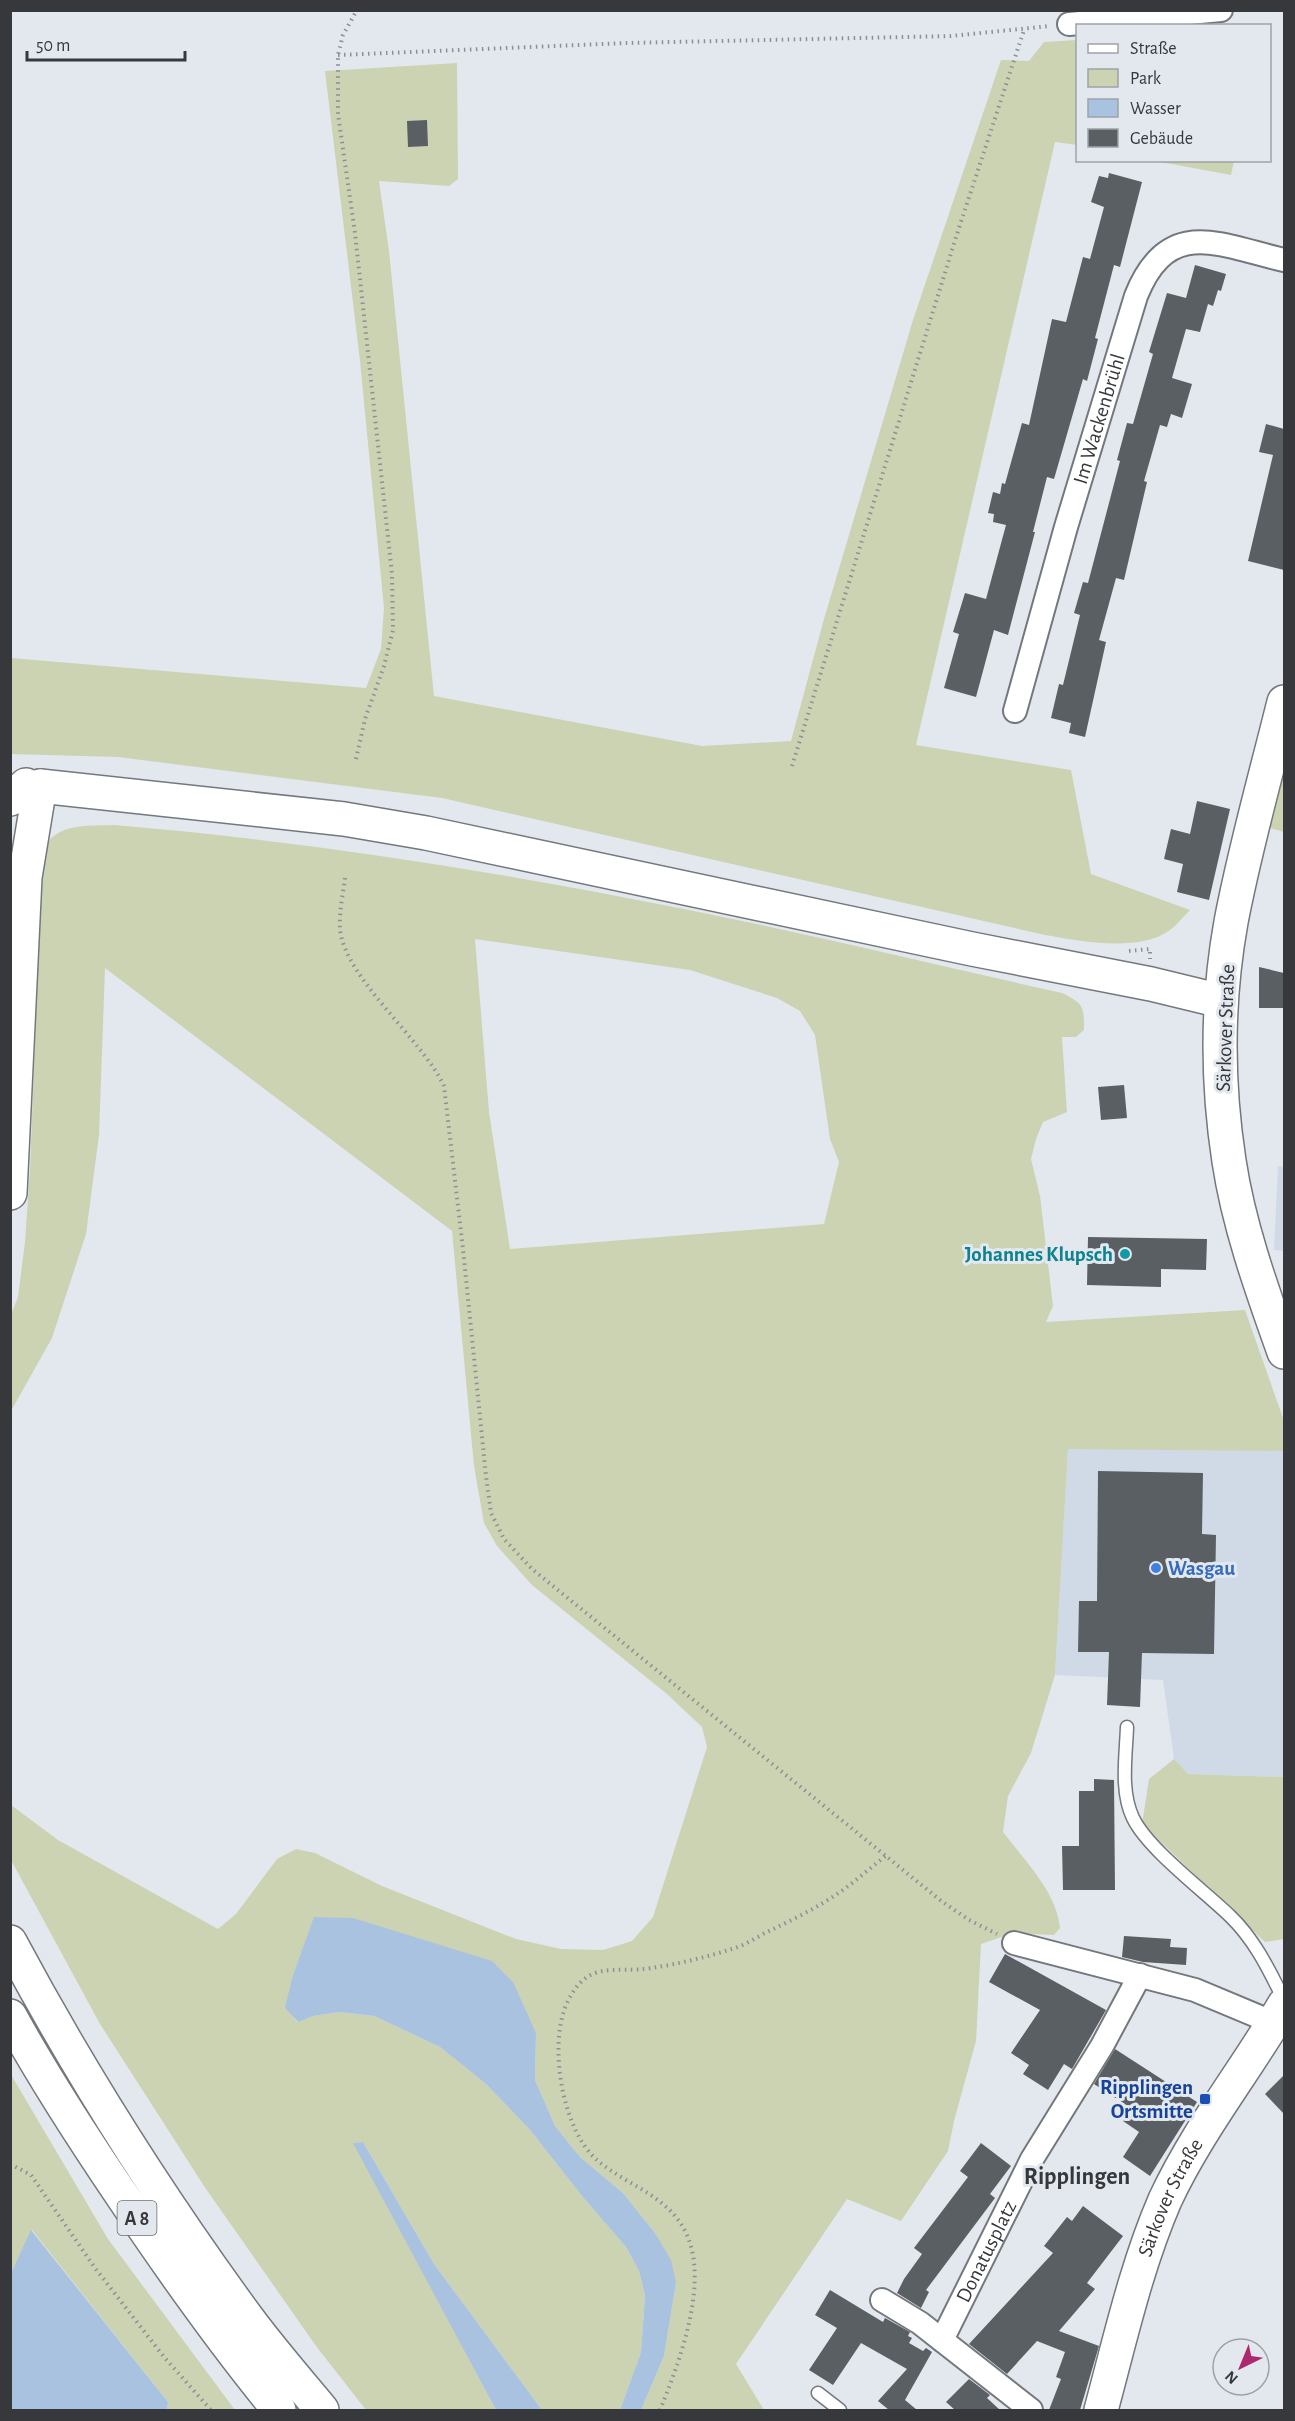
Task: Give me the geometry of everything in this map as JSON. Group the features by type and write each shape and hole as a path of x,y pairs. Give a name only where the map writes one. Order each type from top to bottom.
{"main road":[{"name":"Särkover Straße","path":"1284,702 1231,923 1221,1001 1220,1067 1229,1162 1251,1258 1284,1352"},
{"path":"10,1193 25,878 26,790 344,819 426,833 972,949 1151,984 1221,1001"},
{"name":"A 8","path":"10,1942 47,2010 101,2100 175,2214 249,2320 322,2410"},
{"name":"Särkover Straße","path":"1101,2410 1148,2244 1166,2199 1217,2111 1281,2009"},
{"name":"A 8","path":"10,2016 78,2131 130,2208 226,2346 279,2410"}],"street":[{"path":"1069,24 1221,10"},
{"name":"Im Wackenbrühl","path":"1015,711 1066,527 1144,275 1168,250 1185,243 1200,241 1284,260"},
{"path":"1014,1943 1195,1990 1281,2009"},
{"name":"Donatusplatz","path":"942,2340 1032,2159 1102,2046 1140,1975"},
{"path":"882,2300 920,2323 1032,2410"}],"lane":[{"path":"1127,1727 1125,1791 1132,1817 1145,1837 1231,1917 1256,1945 1281,2009"},
{"path":"819,2393 840,2410"}],"path":[{"path":"356,759 365,719 384,666 393,630 392,574 355,233 338,114 338,55 343,36 357,10"},
{"path":"338,55 627,43 951,36 1069,24"},
{"path":"792,766 957,234 1023,30"},
{"path":"345,878 340,929 344,945 372,990 435,1066 444,1086 486,1476 491,1513 504,1539 532,1569 940,1900 969,1920 1014,1943"},
{"path":"660,2410 673,2379 687,2333 694,2291 693,2266 687,2235 670,2211 656,2198 597,2160 578,2136 565,2101 560,2069 559,2042 562,2014 573,1990 588,1977 605,1969 650,1968 733,1949 840,1892 887,1855"},
{"path":"10,2164 31,2175 95,2268 164,2357 212,2410"}],"shaded area":[{"path":"1278,1166 1284,1167 1284,1251 1274,1250"},
{"path":"1068,1448 1284,1451 1284,1777 1187,1774 1174,1759 1163,1680 1055,1675"}],"green space":[{"path":"1076,40 1076,145 1055,142 916,745 1071,770 1091,874 1190,910 1170,930 1157,937 1126,943 1075,940 442,798 118,757 11,754 11,658 366,688 381,649 384,608 360,361 325,71 457,63 458,179 449,186 379,181 389,251 434,696 702,746 791,741 824,619 913,320 1001,60 1029,61 1044,42"},
{"path":"1160,162 1234,162 1231,175"},
{"path":"1284,761 1284,832 1267,827"},
{"path":"114,825 328,849 542,882 826,939 1062,993 1079,1003 1084,1016 1084,1030 1076,1037 1062,1037 1067,1112 1043,1122 1031,1159 1040,1196 1053,1306 1046,1322 1245,1310 1284,1421 1284,1451 1068,1449 1055,1675 1031,1753 1008,1796 1003,1832 1046,1889 1058,1915 1060,1928 1054,1935 1013,1933 981,1944 976,2041 948,2151 901,2221 847,2199 736,2364 764,2410 641,2410 664,2356 676,2283 655,2233 623,2193 580,2157 555,2126 535,2080 536,2033 315,1917 292,1978 286,2008 297,2022 313,2016 339,2012 374,2016 440,2047 486,2084 530,2130 626,2247 639,2271 645,2295 641,2354 620,2410 542,2410 434,2264 363,2142 354,2143 496,2410 366,2410 316,2346 206,2189 100,2024 11,1860 11,1805 58,1840 218,1929 236,1914 277,1859 296,1849 315,1853 382,1886 516,1939 561,1949 603,1950 632,1941 653,1917 707,1747 702,1727 667,1694 532,1585 497,1546 484,1523 474,1466 452,1231 105,968 99,1135 86,1234 52,1338 11,1411 10,1317 18,1297 25,1242 42,861 48,842 61,831 78,827","holes":["475,939 690,970 777,998 800,1011 815,1035 830,1139 839,1162 824,1224 510,1249 489,1112"]},
{"path":"1174,1759 1188,1774 1284,1777 1284,1939 1265,1942 1142,1824 1149,1779"},
{"path":"10,2073 108,2239 235,2410 167,2410 168,2402 32,2230 11,2273"}],"water":[{"path":"314,1917 353,1918 492,1961 513,1982 536,2033 535,2080 555,2126 580,2157 623,2193 655,2233 671,2260 676,2283 664,2356 641,2410 620,2410 641,2353 645,2295 639,2271 626,2247 530,2130 486,2084 440,2047 374,2016 339,2012 313,2016 298,2022 285,2008 292,1978"},
{"path":"363,2142 434,2264 542,2410 496,2410 353,2143"},
{"path":"31,2230 168,2402 167,2410 11,2410 11,2273"}],"building":[{"path":"427,120 428,146 408,147 407,121"},
{"path":"1109,173 1142,182 1120,267 1114,265 1095,338 1098,339 1087,381 1083,379 1054,479 1047,477 1008,635 994,630 976,697 944,688 959,634 953,632 965,593 986,599 1006,525 993,522 994,514 988,513 993,492 1000,494 1002,483 1005,484 1022,423 1029,425 1052,319 1066,322 1083,257 1090,259 1104,207 1091,202 1099,176 1108,178"},
{"path":"1195,265 1226,274 1213,306 1208,304 1200,332 1186,329 1172,378 1192,384 1182,418 1171,414 1167,427 1160,425 1144,481 1147,482 1124,580 1116,578 1099,640 1106,642 1085,737 1069,733 1071,723 1051,718 1059,684 1063,685 1080,615 1074,613 1083,582 1088,583 1120,461 1117,460 1127,423 1133,424 1153,354 1149,352 1167,293 1186,298"},
{"path":"1266,424 1284,429 1284,570 1248,561 1273,455 1259,452"},
{"path":"1197,801 1230,809 1209,900 1177,892 1183,864 1164,859 1171,829 1190,834"},
{"path":"1259,967 1284,973 1284,1008 1259,1008"},
{"path":"1124,1085 1127,1118 1101,1120 1098,1087"},
{"name":"Johannes Klupsch","path":"1088,1237 1207,1239 1206,1270 1161,1269 1161,1287 1087,1285"},
{"name":"Wasgau","path":"1098,1471 1203,1473 1202,1534 1216,1535 1214,1654 1142,1653 1140,1707 1107,1705 1109,1652 1078,1652 1079,1601 1097,1601"},
{"path":"1094,1779 1114,1780 1115,1890 1063,1890 1062,1846 1079,1846 1079,1791 1094,1791"},
{"path":"1124,1936 1171,1939 1170,1947 1187,1948 1186,1965 1143,1962 1122,1957"},
{"path":"1005,1954 1106,2010 1072,2069 1064,2064 1048,2090 1023,2074 1029,2065 1011,2053 1040,2010 989,1982"},
{"path":"1115,2049 1197,2102 1150,2176 1123,2157 1139,2132 1123,2121 1131,2108 1094,2084"},
{"path":"1284,2075 1284,2114 1265,2094"},
{"path":"981,2143 1011,2166 990,2194 995,2198 926,2290 929,2292 921,2308 897,2293 922,2254 914,2248 968,2177 960,2171"},
{"path":"1083,2206 1123,2236 1087,2283 1095,2289 1059,2331 1099,2346 1080,2410 1049,2410 1061,2379 1056,2377 1065,2352 1037,2341 1007,2374 969,2344 1053,2253 1044,2246 1067,2217 1072,2221"},
{"path":"830,2290 883,2322 885,2318 910,2332 908,2336 912,2338 909,2343 923,2351 926,2348 932,2352 905,2400 917,2410 889,2410 878,2401 907,2369 861,2343 833,2385 809,2370 837,2328 815,2315"},
{"path":"969,2379 990,2395 987,2398 1000,2410 955,2410 946,2402"}],"place":[{"name":"Johannes Klupsch","path":"1125,1254"},
{"name":"Wasgau","path":"1156,1568"},
{"name":"Ripplingen Ortsmitte","path":"1205,2099"}],"district":[{"name":"Ripplingen","path":"1077,2176"}]}
